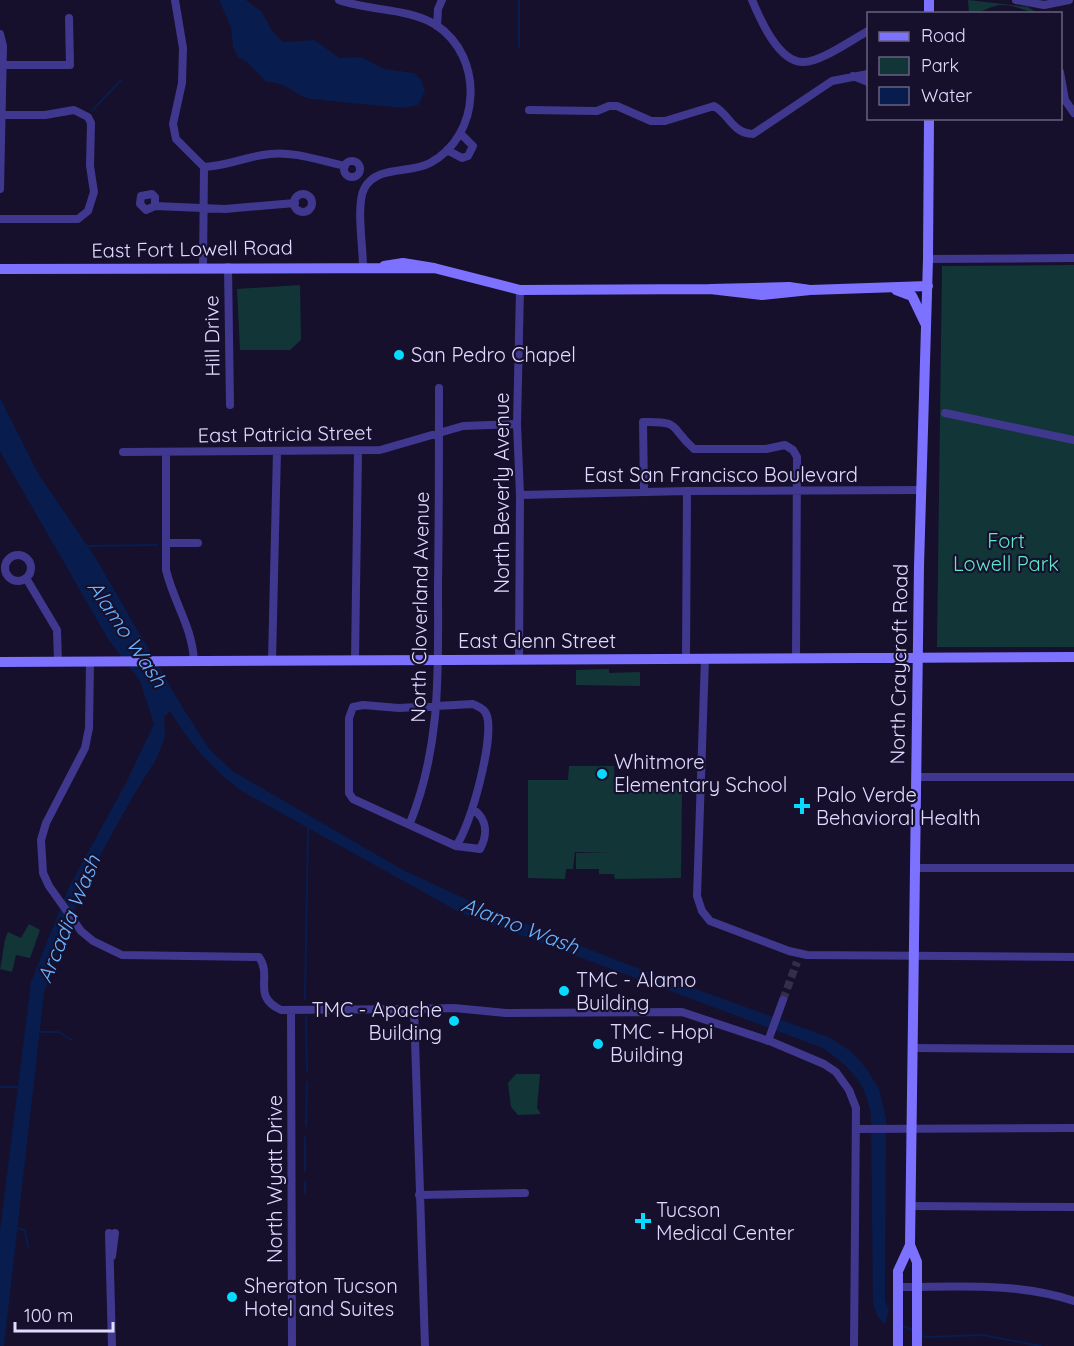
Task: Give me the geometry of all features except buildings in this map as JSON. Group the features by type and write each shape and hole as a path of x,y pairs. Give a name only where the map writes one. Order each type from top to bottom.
{"street":[{"path":"175,0 183,48 182,83 173,124 176,139 204,167 203,267"},
{"path":"339,0 419,18 437,26 456,47 466,64 471,84 468,118 461,134 447,150 430,163 409,170 385,173 374,178 364,187 361,199 363,266"},
{"path":"437,26 438,9 442,0"},
{"path":"752,0 765,30 790,59 802,63 814,61 867,32"},
{"path":"1016,0 1045,9 1069,0"},
{"path":"3,65 70,65 69,18"},
{"path":"0,34 3,65 0,189"},
{"path":"529,110 597,111 609,106 617,106 651,121 665,121 714,106 720,109 732,126 743,134 753,134 765,129 832,81 852,75 867,74"},
{"path":"852,75 867,82"},
{"path":"1062,83 1065,100 1074,113"},
{"path":"0,219 78,219 88,211 94,192 90,166 91,123 85,114 74,110 45,115 2,115"},
{"name":"North Craycroft Road","path":"917,1344 917,1262 910,1245 910,1206 917,657 928,286 929,120"},
{"path":"447,150 462,158 468,156 472,146 461,134"},
{"path":"204,167 227,166 271,154 307,157 345,166"},
{"path":"155,206 203,209 295,203"},
{"path":"928,259 1074,258"},
{"name":"East Fort Lowell Road","path":"0,269 384,266 413,270 434,267 520,290 789,287 810,290 928,286"},
{"name":"Hill Drive","path":"228,267 230,405"},
{"path":"884,288 912,296 927,326"},
{"name":"North Beverly Avenue","path":"519,659 520,495 517,424 520,290"},
{"name":"North Cloverland Avenue","path":"410,823 431,758 436,704 439,388"},
{"path":"945,413 1074,440"},
{"path":"644,491 643,422 667,422 675,426 693,449 766,449 785,445 793,450 797,457 796,658"},
{"name":"East Patricia Street","path":"123,452 380,450 439,435 463,426 517,424"},
{"path":"272,660 277,451"},
{"path":"355,660 358,451"},
{"path":"166,452 166,570 171,589 193,639 194,661"},
{"path":"686,658 687,490"},
{"name":"East San Francisco Boulevard","path":"520,495 687,490 797,492 921,490"},
{"path":"167,543 198,543"},
{"path":"26,578 57,630 58,662"},
{"name":"East Glenn Street","path":"0,662 1074,657"},
{"path":"705,658 698,805 697,896 702,911 710,921 801,953 815,955 1074,957"},
{"path":"90,662 89,728 85,748 46,823 41,840 43,873 58,903 73,924 93,941 122,955 259,957 263,963 264,995 269,1005 281,1010 454,1008 506,1013 682,1012 770,1037 817,1060 836,1072 853,1099 856,1129 854,1346"},
{"path":"456,846 463,837 480,784 488,732 487,717 483,709 473,704 436,704 399,708 363,705 353,707 349,718 349,793 353,799 410,823 456,846 480,849 485,839 485,823 481,814 473,809"},
{"path":"916,777 1074,777"},
{"path":"915,868 1074,868"},
{"path":"797,962 801,953"},
{"path":"770,1037 783,1000"},
{"path":"414,1009 425,1346"},
{"name":"North Wyatt Drive","path":"291,1011 292,1346"},
{"path":"912,1048 1074,1048"},
{"path":"856,1129 1074,1128"},
{"path":"419,1195 525,1193"},
{"path":"910,1206 1074,1207"},
{"path":"112,1233 115,1251 112,1258 112,1346"},
{"name":"North Craycroft Road","path":"898,1346 898,1271 910,1245"},
{"path":"898,1287 1003,1287 1048,1292 1074,1301"}],"green space":[{"path":"968,0 1028,7 1036,12 1003,5 978,12 969,12"},
{"name":"Fort Lowell Park","path":"1074,265 1074,647 937,647 942,266"},
{"path":"300,285 301,340 290,350 240,350 237,289"},
{"path":"609,669 609,673 640,672 640,686 576,685 576,670"},
{"path":"569,766 614,766 615,790 682,789 681,878 615,879 614,874 599,874 599,869 576,869 576,853 615,853 575,852 573,869 566,869 565,879 528,878 528,780 568,780"},
{"path":"29,924 40,930 30,958 16,955 12,972 0,969 8,932 21,938"},
{"path":"516,1074 540,1074 537,1108 541,1114 518,1115 511,1107 508,1083"}],"water":[{"path":"219,0 246,0 262,12 272,31 283,42 314,40 340,58 361,57 384,69 414,73 421,80 425,91 418,105 404,108 310,99 284,86 266,82 248,63 238,57 233,47 231,27"},
{"name":"Alamo Wash","path":"0,398 39,475 95,557 181,705 210,750 234,772 401,869 470,901 616,960 831,1038 852,1052 866,1068 879,1089 886,1119 885,1301 889,1309 885,1325 878,1317 873,1304 871,1117 861,1085 842,1063 823,1048 461,913 240,790 201,754 170,711 164,717 165,736 157,758 123,814 78,901 44,993 4,1346 0,1346 0,1231 31,982 70,885 126,783 154,724 140,681 108,639 0,451"}],"waterway":[{"path":"519,0 519,47"},
{"path":"92,111 121,80"},
{"path":"85,546 157,545"},
{"path":"305,999 308,827"},
{"path":"306,1016 307,1072"},
{"path":"41,1032 58,1032 72,1040"},
{"path":"306,1126 307,1082"},
{"path":"0,1087 18,1087"},
{"path":"305,1137 305,1171"},
{"path":"305,1182 305,1193"},
{"path":"16,1228 25,1230 28,1247"},
{"name":"Alamo Wash","path":"901,1325 912,1330"},
{"name":"Alamo Wash","path":"920,1334 925,1337 982,1335 1041,1346"}],"tunnel":[{"path":"783,1000 797,962"}],"place":[{"name":"San Pedro Chapel","path":"399,355"},
{"name":"Whitmore Elementary School","path":"602,774"},
{"name":"Palo Verde Behavioral Health","path":"802,806"},
{"name":"TMC - Alamo Building","path":"564,991"},
{"name":"TMC - Apache Building","path":"454,1021"},
{"name":"TMC - Hopi Building","path":"598,1044"},
{"name":"Tucson Medical Center","path":"643,1221"},
{"name":"Sheraton Tucson Hotel and Suites","path":"232,1297"}],"water label":[{"name":"Arcadia Wash","path":"69,919"}]}
